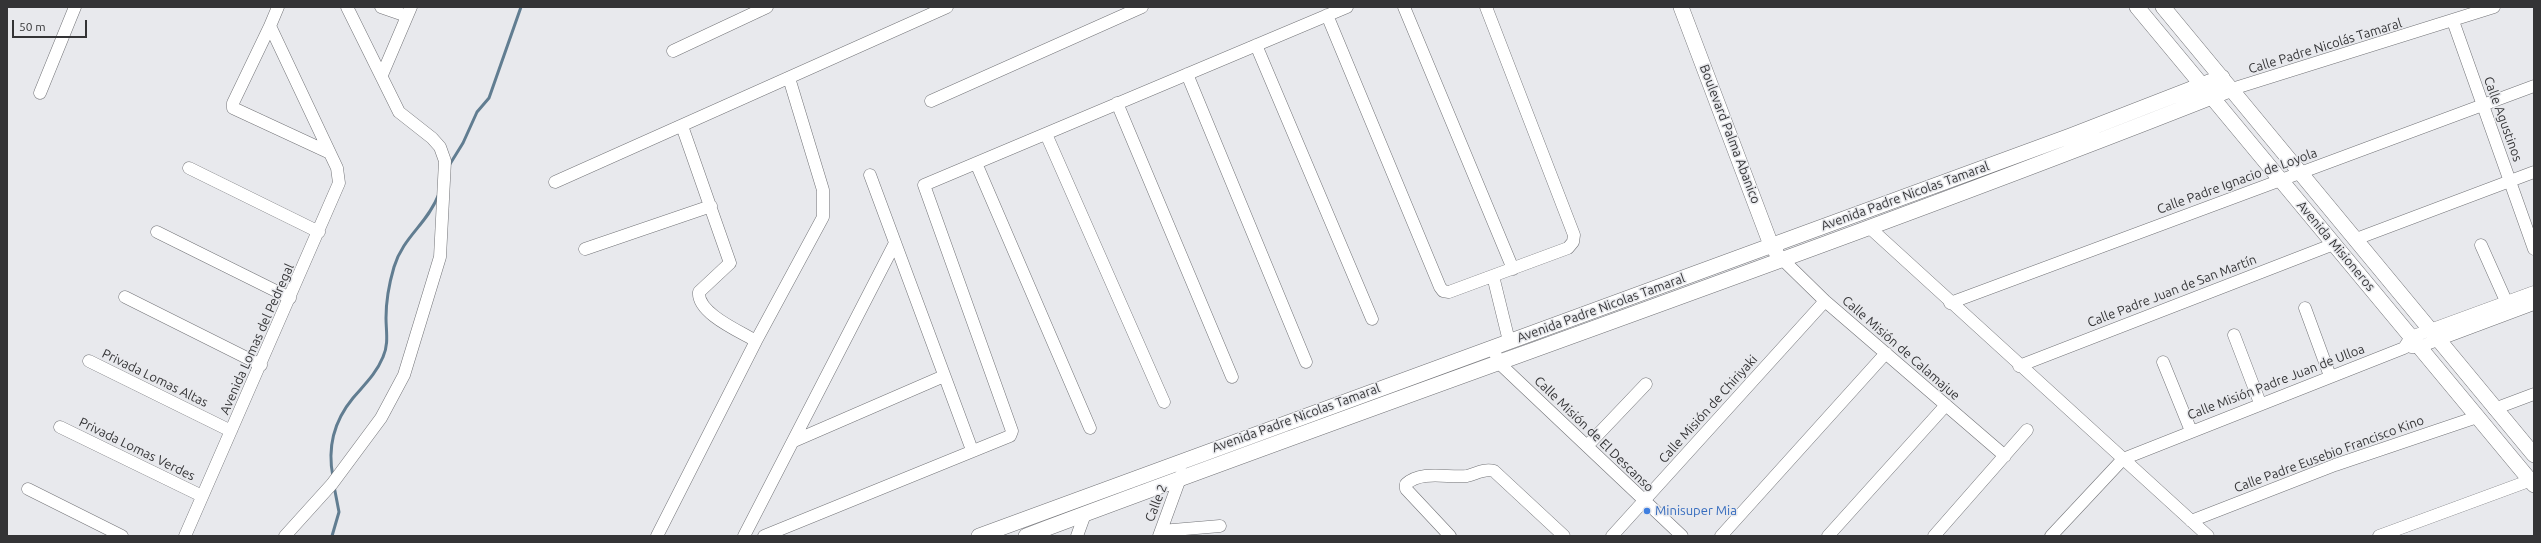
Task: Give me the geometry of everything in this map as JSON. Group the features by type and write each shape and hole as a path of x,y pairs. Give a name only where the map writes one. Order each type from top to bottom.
{"street":[{"path":"40,93 75,7"},
{"path":"278,7 233,103 233,108 328,152"},
{"path":"285,536 332,484 381,418 404,375 440,257 445,161 440,147 432,138 399,112 388,94 382,75 347,7"},
{"path":"380,7 409,12 382,75"},
{"path":"673,51 767,7"},
{"path":"555,182 947,7"},
{"path":"931,101 1142,7"},
{"path":"764,536 972,450 1010,436 1012,431 924,185 1347,7"},
{"path":"1404,7 1513,269"},
{"path":"1328,15 1440,287 1443,291 1449,292 1568,248 1573,242 1574,236 1486,7"},
{"name":"Boulevard Palma Abanico","path":"1681,7 1771,245 1782,259"},
{"name":"Avenida Misioneros","path":"2137,7 2334,244 2411,344 2533,482"},
{"name":"Avenida Misioneros","path":"2163,7 2356,239 2494,409 2534,455"},
{"name":"Calle Padre Nicolás Tamaral","path":"2227,83 2453,21 2494,7"},
{"name":"Calle Agustinos","path":"2453,21 2534,249"},
{"name":"Avenida Lomas del Pedregal","path":"185,536 261,365 339,183 337,168 328,152 270,26"},
{"path":"1256,45 1372,319"},
{"path":"1187,74 1306,362"},
{"path":"657,536 756,341 823,217 823,190 789,78"},
{"name":"Avenida Padre Nicolas Tamaral","path":"979,536 1187,458 1493,348 1771,245 2227,83"},
{"name":"Calle Padre Ignacio de Loyola","path":"1950,304 2482,104 2534,86"},
{"name":"Avenida Padre Nicolas Tamaral","path":"1026,536 1870,228 2077,150 2206,91"},
{"path":"1117,104 1232,377"},
{"path":"682,126 730,263 699,292 698,300 711,314 756,341"},
{"path":"1046,134 1164,402"},
{"path":"976,163 1090,428"},
{"path":"189,168 319,232"},
{"path":"2356,239 2534,172"},
{"path":"870,175 972,450"},
{"path":"585,249 711,206"},
{"path":"1870,228 1950,304 2208,536"},
{"path":"157,232 290,298"},
{"path":"744,536 895,243"},
{"name":"Calle Padre Juan de San Martín","path":"2019,366 2334,244"},
{"path":"2481,245 2509,307"},
{"name":"Calle Misión de Calamajue","path":"1782,259 1825,301 2005,456"},
{"path":"1493,276 1509,341"},
{"name":"Calle Misión Padre Juan de Ulloa","path":"2052,536 2123,459 2190,431 2509,307 2534,292"},
{"path":"126,297 261,365"},
{"name":"Calle Misión de Chiriyaki","path":"1612,536 1825,301"},
{"name":"Calle Misión Padre Juan de Ulloa","path":"2509,307 2534,304"},
{"path":"2305,308 2330,376"},
{"path":"2234,336 2260,404"},
{"name":"Calle Misión de El Descanso","path":"1493,348 1499,363 1644,502 1682,536"},
{"path":"1721,536 1886,353"},
{"name":"Privada Lomas Altas","path":"89,361 231,431"},
{"path":"2163,362 2190,431"},
{"path":"794,441 944,376"},
{"path":"1587,446 1646,384"},
{"path":"2494,409 2534,394"},
{"path":"1828,536 1946,405"},
{"name":"Calle Padre Eusebio Francisco Kino","path":"2191,521 2328,467 2477,417"},
{"name":"Privada Lomas Verdes","path":"60,427 202,496"},
{"path":"1934,536 2027,430"},
{"name":"Calle 2","path":"1160,534 1187,458"},
{"path":"1450,536 1421,507 1406,489 1406,484 1411,479 1438,475 1468,476 1488,469 1494,470 1564,536"},
{"path":"2380,536 2533,482"},
{"path":"28,489 122,536"},
{"path":"1077,536 1085,514"},
{"path":"1160,534 1220,526"}],"waterway":[{"path":"450,164 463,143 477,112 489,98 521,7"},
{"path":"333,477 331,455 337,425 346,407 377,369 385,352 387,342 387,298 398,256 403,247 428,215 438,196"},
{"path":"332,536 339,512 334,486"}],"place":[{"name":"Minisuper Mia","path":"1647,511"}]}
